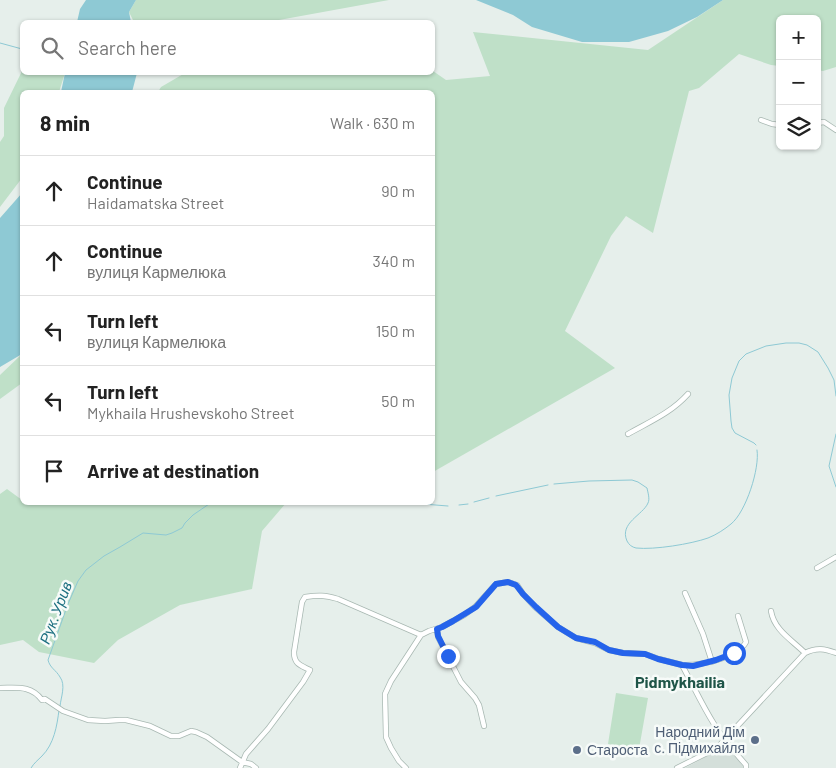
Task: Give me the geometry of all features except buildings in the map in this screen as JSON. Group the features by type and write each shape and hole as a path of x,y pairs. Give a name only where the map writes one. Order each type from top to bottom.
{"street":[{"path":"761,120 776,124"},
{"path":"821,122 836,130"},
{"path":"628,434 669,411 688,394"},
{"path":"817,568 836,557"},
{"path":"406,768 395,754 386,737 385,694 391,681 421,635 442,627 476,607 496,584 508,582 516,585 558,627 576,638 595,642 609,650 645,654 682,665 693,666 712,662 734,653 744,646 746,642 738,616"},
{"path":"685,592 703,634 712,662"},
{"path":"240,768 246,754 268,729 310,670 298,664 294,659 302,602 305,597 318,595 338,599 421,635"},
{"path":"771,611 775,624 805,653"},
{"path":"437,629 440,641 460,682 479,705 484,726"},
{"path":"677,768 718,748 805,653 817,648 836,653"},
{"path":"682,665 714,724 746,768"},
{"path":"0,688 31,690 42,700 45,699 63,711 88,720 126,720 150,726 172,736 179,736 191,731 196,732 207,737 242,762 251,764 256,768"}],"shaded area":[{"path":"726,742 744,768 685,768 713,753"}],"green space":[{"path":"136,0 389,0 279,20 133,20 129,12"},
{"path":"723,0 836,0 836,67 821,71 821,15 776,15 776,66 739,54 699,88 689,91 653,233 626,216 611,236 565,331 615,368 435,471 435,90 159,90 182,75 435,75 435,72 446,80 490,76 473,32 648,50"},
{"path":"20,75 64,75 60,90 20,90 20,181 0,207 0,142 4,136 4,108"},
{"path":"20,356 20,384 0,399 0,375"},
{"path":"7,489 20,499 20,505 284,505 262,531 252,589 180,605 118,640 94,663 39,652 23,640 0,645 0,494"},
{"path":"616,693 648,698 639,749 608,744"}],"water":[{"path":"86,0 136,0 129,12 131,20 77,20 80,9"},
{"path":"476,0 723,0 697,17 668,31 629,42 582,42 532,27 513,15"},
{"path":"64,75 136,75 133,90 61,90"},
{"path":"20,195 20,355 0,367 0,218"}],"waterway":[{"path":"0,43 20,48"},
{"name":"Рук. Урив","path":"756,445 735,433 731,421 729,395 732,378 739,361 746,354 766,346 786,343 807,345 818,352 828,368 834,380 836,396"},
{"name":"Рук. Урив","path":"836,434 829,466 836,487"},
{"name":"Рук. Урив","path":"554,484 589,481 632,480 638,482 647,488 649,501 626,529 625,535 628,542 635,548 682,544 708,538 729,526 737,518 751,489 756,467 757,450"},
{"name":"Рук. Урив","path":"496,496 548,485"},
{"name":"Рук. Урив","path":"474,502 489,498"},
{"name":"Рук. Урив","path":"459,505 468,504"},
{"name":"Рук. Урив","path":"60,706 63,691 62,680 48,660 68,604 78,581 86,570 104,556 143,533 166,535 182,528 193,515 208,505"},
{"name":"Рук. Урив","path":"435,505 448,506"},
{"name":"Рук. Урив","path":"31,768 46,751 52,740 59,710"}],"place":[{"name":"Народний Дім с. Підмихайля","path":"755,740"},
{"name":"Староста","path":"577,750"}],"district":[{"name":"Pidmykhailia","path":"680,682"}],"route":[{"path":"448,656 438,636 437,629 476,607 496,584 508,582 516,585 558,627 576,638 595,642 609,650 645,654 682,665 693,666 708,663 734,653"}]}
